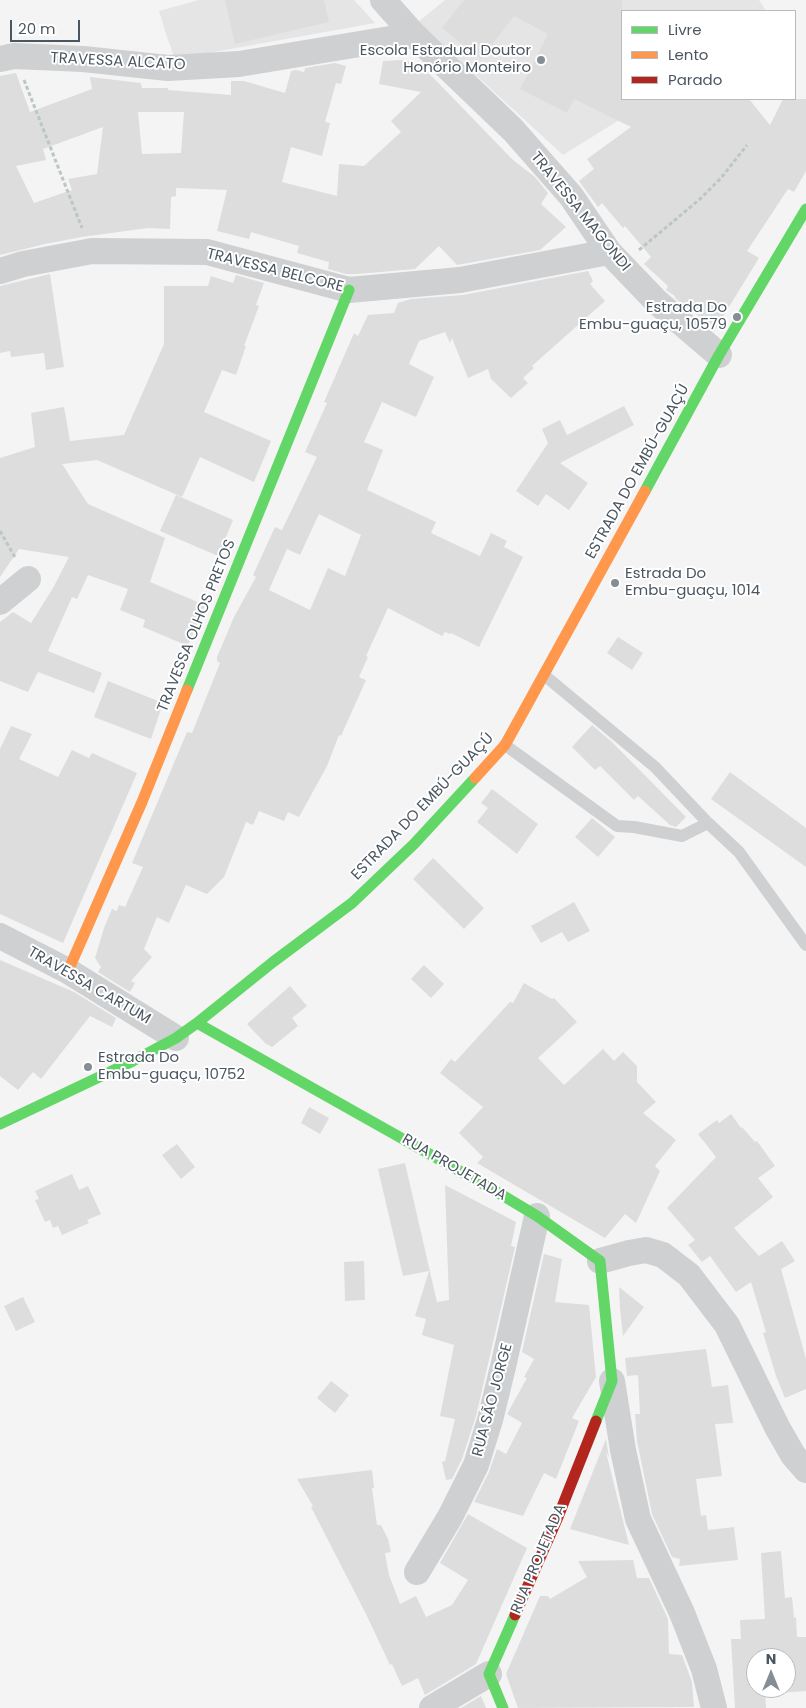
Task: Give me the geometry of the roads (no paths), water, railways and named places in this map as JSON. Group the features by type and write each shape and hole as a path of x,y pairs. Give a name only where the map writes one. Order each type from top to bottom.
{"street":[{"name":"TRAVESSA MAGONDI","path":"383,0 414,35 513,130 571,196 615,258 657,302 719,355"},
{"name":"TRAVESSA ALCATO","path":"7,58 83,59 168,68 239,64 414,35"},
{"name":"ESTRADA DO EMBÚ-GUAÇÚ","path":"0,1124 124,1065 187,1030 352,903 414,844 505,745 719,355 806,209"},
{"name":"TRAVESSA BELCORE","path":"0,271 23,264 92,251 207,252 349,290 460,280 615,258"},
{"name":"TRAVESSA OLHOS PRETOS","path":"68,971 142,802 349,290"},
{"path":"0,602 28,579"},
{"name":"TRAVESSA CARTUM","path":"0,936 187,1030"},
{"name":"RUA PROJETADA","path":"187,1030 497,1192 536,1216 600,1261 612,1381 623,1450 638,1519 682,1613 704,1669 714,1708"},
{"name":"RUA SÃO JORGE","path":"417,1572 450,1517 476,1465 503,1367 536,1216"},
{"path":"600,1261 646,1250 663,1255 689,1276 727,1325 777,1427 793,1454 806,1470"},
{"name":"RUA PROJETADA","path":"489,1674 558,1517 612,1381"},
{"path":"432,1708 489,1674 503,1708"}],"lane":[{"path":"544,675 655,767 708,823 739,852 806,946"},
{"path":"505,745 617,826 634,827 682,836 708,823"}],"place":[{"name":"Escola Estadual Doutor Honório Monteiro","path":"541,60"},
{"name":"Estrada Do Embu-guaçu, 10579","path":"737,317"},
{"name":"Estrada Do Embu-guaçu, 1014","path":"615,583"},
{"name":"Estrada Do Embu-guaçu, 10752","path":"88,1067"}]}
